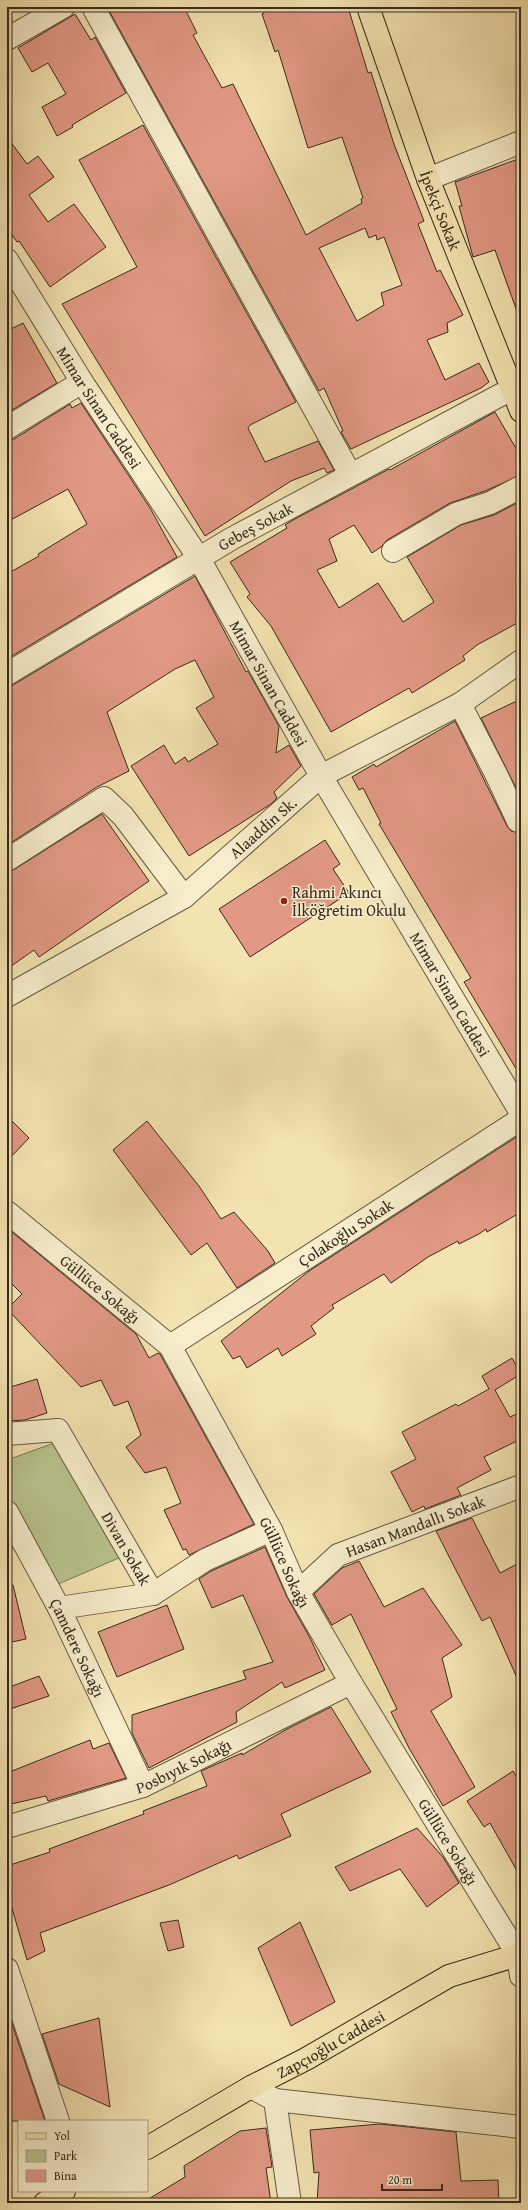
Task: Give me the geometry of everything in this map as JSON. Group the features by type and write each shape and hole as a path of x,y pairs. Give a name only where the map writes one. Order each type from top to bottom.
{"main road":[{"name":"İpekçi Sokak","path":"368,7 428,179 516,387 521,411"},
{"name":"Zapçıoğlu Caddesi","path":"148,2147 251,2087 306,2059 449,1976 520,1962"},
{"path":"46,2203 62,2192"},
{"path":"66,2203 78,2192"}],"street":[{"path":"7,39 63,7"},
{"path":"93,7 350,474"},
{"path":"428,179 521,142"},
{"name":"Mimar Sinan Caddesi","path":"7,260 82,382 198,557 321,776 521,1113"},
{"path":"7,428 82,382"},
{"name":"Gebeş Sokak","path":"7,674 198,557 350,474 516,387"},
{"path":"393,551 456,514 490,503 521,487"},
{"name":"Alaaddin Sk.","path":"7,996 184,897 321,776 460,704 521,661"},
{"path":"460,704 520,823"},
{"path":"7,860 104,798 123,816 184,897"},
{"name":"Çolakoğlu Sokak","path":"170,1346 521,1119"},
{"name":"Güllüce Sokağı","path":"7,1212 170,1346 272,1530 298,1592 351,1684 520,1962"},
{"name":"Divan Sokak","path":"7,1434 58,1430 153,1594 205,1560 272,1530"},
{"name":"Hasan Mandallı Sokak","path":"298,1592 338,1555 520,1489"},
{"name":"Çamdere Sokağı","path":"7,1512 59,1608 144,1786"},
{"path":"59,1608 153,1594"},
{"name":"Posbıyık Sokağı","path":"7,1827 144,1786 351,1684"},
{"path":"8,1973 58,2120"},
{"path":"251,2087 276,2100 521,2127"},
{"path":"276,2100 290,2203"}],"green space":[{"path":"57,1442 121,1557 56,1585 7,1498 7,1460"}],"building":[{"path":"107,7 184,7 197,33 193,35 222,88 233,84 306,235 362,203 361,199 363,198 342,137 308,148 278,50 275,52 262,14 264,13 262,7 348,7 368,73 371,72 394,144 424,221 418,224 437,272 440,270 463,315 447,323 448,332 427,340 445,380 479,363 489,382 481,388 351,449 341,432 343,431 324,388 319,391","holes":["365,228 369,238 376,235 377,240 384,237 402,285 381,293 384,305 357,321 319,248"]},
{"path":"75,14 91,40 95,37 126,93 72,125 73,127 57,136 42,107 66,94 48,63 32,72 18,48"},
{"path":"143,125 296,402 250,425 248,428 265,462 318,441 334,470 327,473 324,468 291,481 205,536 62,304 137,267 79,160"},
{"path":"7,137 27,164 38,156 54,177 29,195 48,222 74,204 106,247 50,287 19,241 17,242 7,228"},
{"path":"521,158 521,317 519,317 495,250 473,257 459,206 462,206 455,182"},
{"path":"23,323 57,383 7,413 7,331"},
{"path":"81,403 150,508 177,557 7,659 7,574 39,556 38,554 87,524 68,489 7,522 7,440 14,439 70,404 72,408"},
{"path":"495,412 521,457 521,475 485,491 450,503 387,540 381,547 372,553 354,525 329,539 337,561 317,570 339,608 378,583 403,622 434,602 407,557 461,525 494,515 521,501 521,621 477,645 463,656 465,660 412,693 409,688 331,732 271,626 247,597 250,594 230,562 287,528 285,525 293,520 389,469 390,470"},
{"path":"195,576 246,672 248,671 279,726 276,753 289,745 301,766 274,792 277,798 271,804 189,856 131,766 164,745 175,764 185,757 188,762 218,744 196,708 214,697 195,660 175,669 107,712 129,771 97,787 12,842 7,833 7,686 13,685"},
{"path":"521,699 521,798 481,718"},
{"path":"455,721 507,826 511,831 521,833 521,1077 464,982 471,978 379,824 381,823 363,788 359,790 352,777 374,764 376,767"},
{"path":"102,814 149,881 39,957 34,950 7,969 7,874"},
{"name":"Rahmi Akıncı İlköğretim Okulu","path":"325,840 340,864 333,869 349,893 250,957 219,909"},
{"path":"7,1116 29,1138 7,1161"},
{"path":"147,1121 199,1186 221,1219 234,1212 268,1251 275,1263 237,1288 207,1243 191,1255 113,1150"},
{"path":"521,1134 521,1212 487,1232 486,1229 459,1244 458,1241 428,1257 391,1283 384,1274 332,1305 334,1308 311,1326 316,1334 282,1356 278,1348 247,1368 240,1356 233,1359 221,1341 309,1271"},
{"path":"7,1228 136,1334 149,1358 158,1353 160,1354 254,1524 189,1555 186,1549 183,1550 164,1510 181,1503 166,1467 145,1473 126,1447 141,1435 128,1401 114,1406 101,1380 81,1387 7,1309 22,1294 7,1279"},
{"path":"512,1358 521,1374 495,1390 510,1417 521,1412 521,1439 484,1457 491,1470 457,1488 461,1495 425,1509 424,1506 412,1512 391,1472 416,1459 402,1432 456,1404 458,1406 489,1389 482,1376"},
{"path":"37,1379 47,1413 25,1420 7,1421 7,1388"},
{"path":"472,1518 500,1573 521,1562 521,1687 490,1617 482,1621 436,1531"},
{"path":"265,1547 287,1597 310,1638 325,1670 285,1688 282,1682 236,1712 237,1722 149,1768 132,1733 132,1715 246,1679 243,1671 273,1662 243,1595 212,1608 199,1579 211,1571"},
{"path":"359,1561 384,1607 423,1588 462,1645 442,1658 452,1697 431,1711 475,1787 443,1806 409,1748 391,1712 397,1709 351,1614 332,1625 314,1594 342,1568"},
{"path":"13,1585 26,1639 7,1643 7,1586"},
{"path":"167,1605 184,1649 117,1677 98,1632"},
{"path":"39,1676 49,1696 7,1710 7,1688"},
{"path":"331,1707 371,1772 281,1814 291,1836 239,1859 237,1855 169,1885 40,1933 45,1951 27,1960 7,1891 7,1866 50,1852 49,1849 144,1814 143,1811 207,1786 201,1771 242,1753 242,1755 287,1729"},
{"path":"90,1740 93,1749 109,1743 126,1778 48,1801 46,1796 7,1805 7,1773"},
{"path":"513,1771 521,1784 521,1878 490,1823 484,1827 467,1801"},
{"path":"417,1828 443,1857 459,1883 427,1907 400,1869 350,1891 335,1867"},
{"path":"178,1920 184,1947 168,1951 160,1923"},
{"path":"300,1922 335,2002 291,2026 258,1948"},
{"path":"7,2012 8,2012 45,2120 7,2121"},
{"path":"99,2018 110,2107 59,2084 42,2034"},
{"path":"380,2124 456,2132 461,2181 498,2180 499,2203 317,2203 319,2172 314,2173 310,2130"},
{"path":"266,2128 272,2167 266,2168 271,2203 142,2203 185,2177 184,2166 240,2131"}],"place":[{"name":"Rahmi Akıncı İlköğretim Okulu","path":"284,901"}]}
